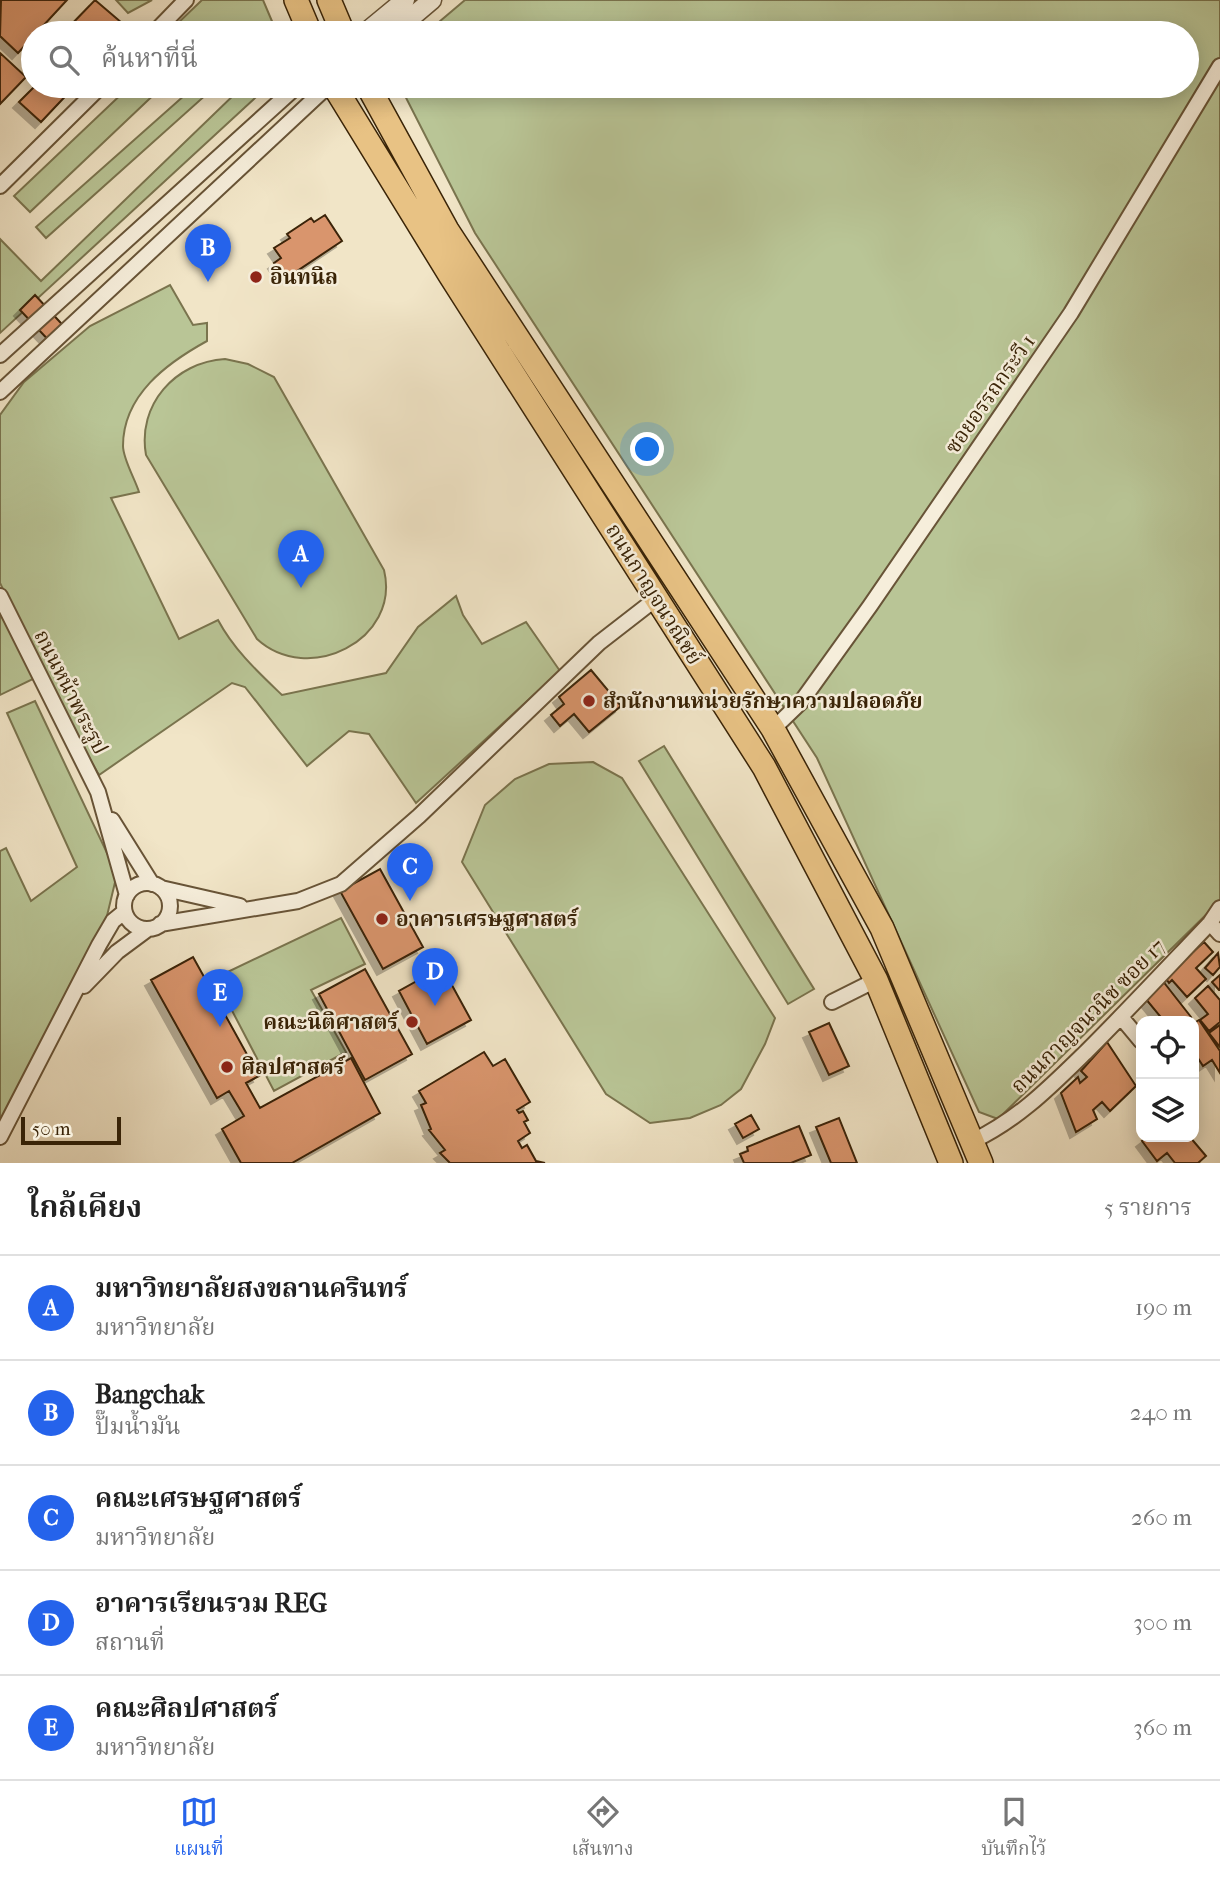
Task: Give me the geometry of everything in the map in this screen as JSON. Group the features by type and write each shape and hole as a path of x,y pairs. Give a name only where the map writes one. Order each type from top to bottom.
{"main road":[{"path":"296,0 305,21"},
{"path":"329,0 338,21"},
{"name":"ถนนกาญจนวณิชย์","path":"341,98 443,263 764,767 876,980 951,1163"},
{"name":"ถนนกาญจนวณิชย์","path":"375,98 447,230 773,729 883,928 981,1163"},
{"path":"657,598 677,582"}],"street":[{"path":"166,21 186,0"},
{"path":"380,21 405,0"},
{"path":"407,21 432,0"},
{"name":"ซอยอรรถกระวี 1","path":"773,729 801,702 870,606 1071,313 1220,66"},
{"path":"0,186 89,98"},
{"path":"0,355 284,98"},
{"path":"0,392 315,98"},
{"name":"ถนนหน้าพระรูป","path":"0,596 104,807 157,886"},
{"path":"124,912 133,925 154,927 314,897 351,877 599,643 657,598"},
{"name":"ถนนหน้าพระรูป","path":"104,807 127,895"},
{"path":"0,1137 106,933 124,912 127,895 137,887 157,886 248,908"},
{"path":"72,1000 105,963 154,927 170,906 157,886"},
{"name":"ถนนกาญจนวนิช ซอย 17","path":"973,1141 998,1129 1040,1097 1121,1017 1210,923 1220,908"},
{"path":"1210,923 1220,934"},
{"path":"832,1002 876,980"},
{"path":"1121,1017 1136,1035"}],"green space":[{"path":"116,0 152,0 128,13"},
{"path":"202,0 263,0 272,21 180,21"},
{"path":"465,0 1220,0 1220,901 998,1119 979,1112 817,758 475,233 406,98 1199,98 1199,21 440,21"},
{"path":"117,98 150,98 30,212 14,196"},
{"path":"181,98 202,98 46,238 36,227"},
{"path":"231,98 255,98 0,333 0,239 41,281"},
{"path":"170,285 193,325 207,323 207,341 163,370 139,396 125,428 123,446 139,492 111,498 179,639 218,620 239,651 282,695 386,673 418,627 456,596 463,615 482,644 526,622 560,671 416,803 369,734 349,731 307,766 245,687 232,683 99,775 55,698 0,583 0,415 24,382 90,326"},
{"path":"225,359 248,364 274,377 384,570 386,595 379,617 365,635 346,648 324,656 301,658 278,652 257,639 146,455 148,419 163,389 190,368"},
{"path":"3,610 37,677 0,695 0,612"},
{"path":"35,701 117,874 106,920 0,1121 0,851 6,848 31,901 77,867 7,713"},
{"path":"664,746 814,989 788,1004 639,761"},
{"path":"593,762 622,778 775,1018 765,1044 741,1089 721,1105 690,1118 650,1123 606,1094 462,862 485,805 515,779 549,764"},
{"path":"341,918 365,964 311,990 346,1052 274,1091 215,978"}],"building":[{"path":"1,0 67,0 48,21 21,21 21,50 18,53 0,36"},
{"path":"95,0 120,21 75,21"},
{"path":"0,53 21,72 21,82 0,104"},
{"path":"23,98 64,98 41,122 19,102"},
{"path":"325,215 342,241 285,279 274,263 281,258 274,248 290,238 287,234 311,218 314,222"},
{"path":"35,295 71,334 56,348 20,310"},
{"name":"สำนักงานหน่วยรักษาความปลอดภัย","path":"591,670 621,706 589,732 574,714 560,726 551,715 564,704 559,697"},
{"name":"อาคารเศรษฐศาสตร์","path":"380,869 423,947 383,969 340,891"},
{"path":"1204,942 1213,952 1196,968 1206,979 1187,997 1172,980 1169,983 1165,977"},
{"path":"1218,953 1220,967 1213,975 1205,968"},
{"name":"ศิลปศาสตร์","path":"193,957 259,1076 246,1083 260,1108 351,1058 380,1113 292,1163 241,1163 222,1129 244,1116 229,1091 217,1098 151,980"},
{"path":"442,967 471,1020 427,1044 399,991"},
{"path":"365,969 412,1054 365,1080 319,994"},
{"path":"1220,975 1220,990 1219,990 1212,982"},
{"path":"1162,980 1190,1016 1160,1016 1145,998"},
{"path":"1208,986 1220,1000 1220,1022 1209,1031 1200,1020 1208,1014 1195,998"},
{"path":"1199,1020 1220,1051 1220,1073 1212,1060 1203,1066 1199,1060"},
{"path":"829,1023 849,1066 829,1075 809,1032"},
{"path":"1220,1025 1220,1047 1209,1033"},
{"path":"1107,1042 1136,1086 1110,1111 1102,1102 1093,1110 1097,1119 1076,1132 1061,1093 1078,1077 1080,1083 1087,1077 1081,1071"},
{"path":"484,1052 493,1066 505,1059 530,1102 517,1110 519,1113 523,1111 528,1120 524,1122 530,1133 518,1141 522,1148 527,1145 536,1161 545,1163 450,1163 440,1153 445,1150 429,1130 431,1129 421,1105 426,1103 419,1091"},
{"path":"751,1115 759,1129 743,1138 735,1124"},
{"path":"839,1118 857,1163 831,1163 816,1127"},
{"path":"799,1126 811,1155 791,1163 744,1163 740,1154 748,1151 747,1147"},
{"path":"1143,1142 1194,1142 1206,1156 1198,1163 1175,1163 1167,1153 1157,1161"}],"place":[{"name":"อินทนิล","path":"256,277"},
{"name":"Bangchak","path":"208,282"},
{"name":"มหาวิทยาลัยสงขลานครินทร์","path":"301,588"},
{"name":"สำนักงานหน่วยรักษาความปลอดภัย","path":"589,701"},
{"name":"คณะเศรษฐศาสตร์","path":"410,901"},
{"name":"อาคารเศรษฐศาสตร์","path":"382,919"},
{"name":"อาคารเรียนรวม REG","path":"435,1006"},
{"name":"คณะนิติศาสตร์","path":"412,1022"},
{"name":"คณะศิลปศาสตร์","path":"220,1027"},
{"name":"ศิลปศาสตร์","path":"227,1067"}]}
